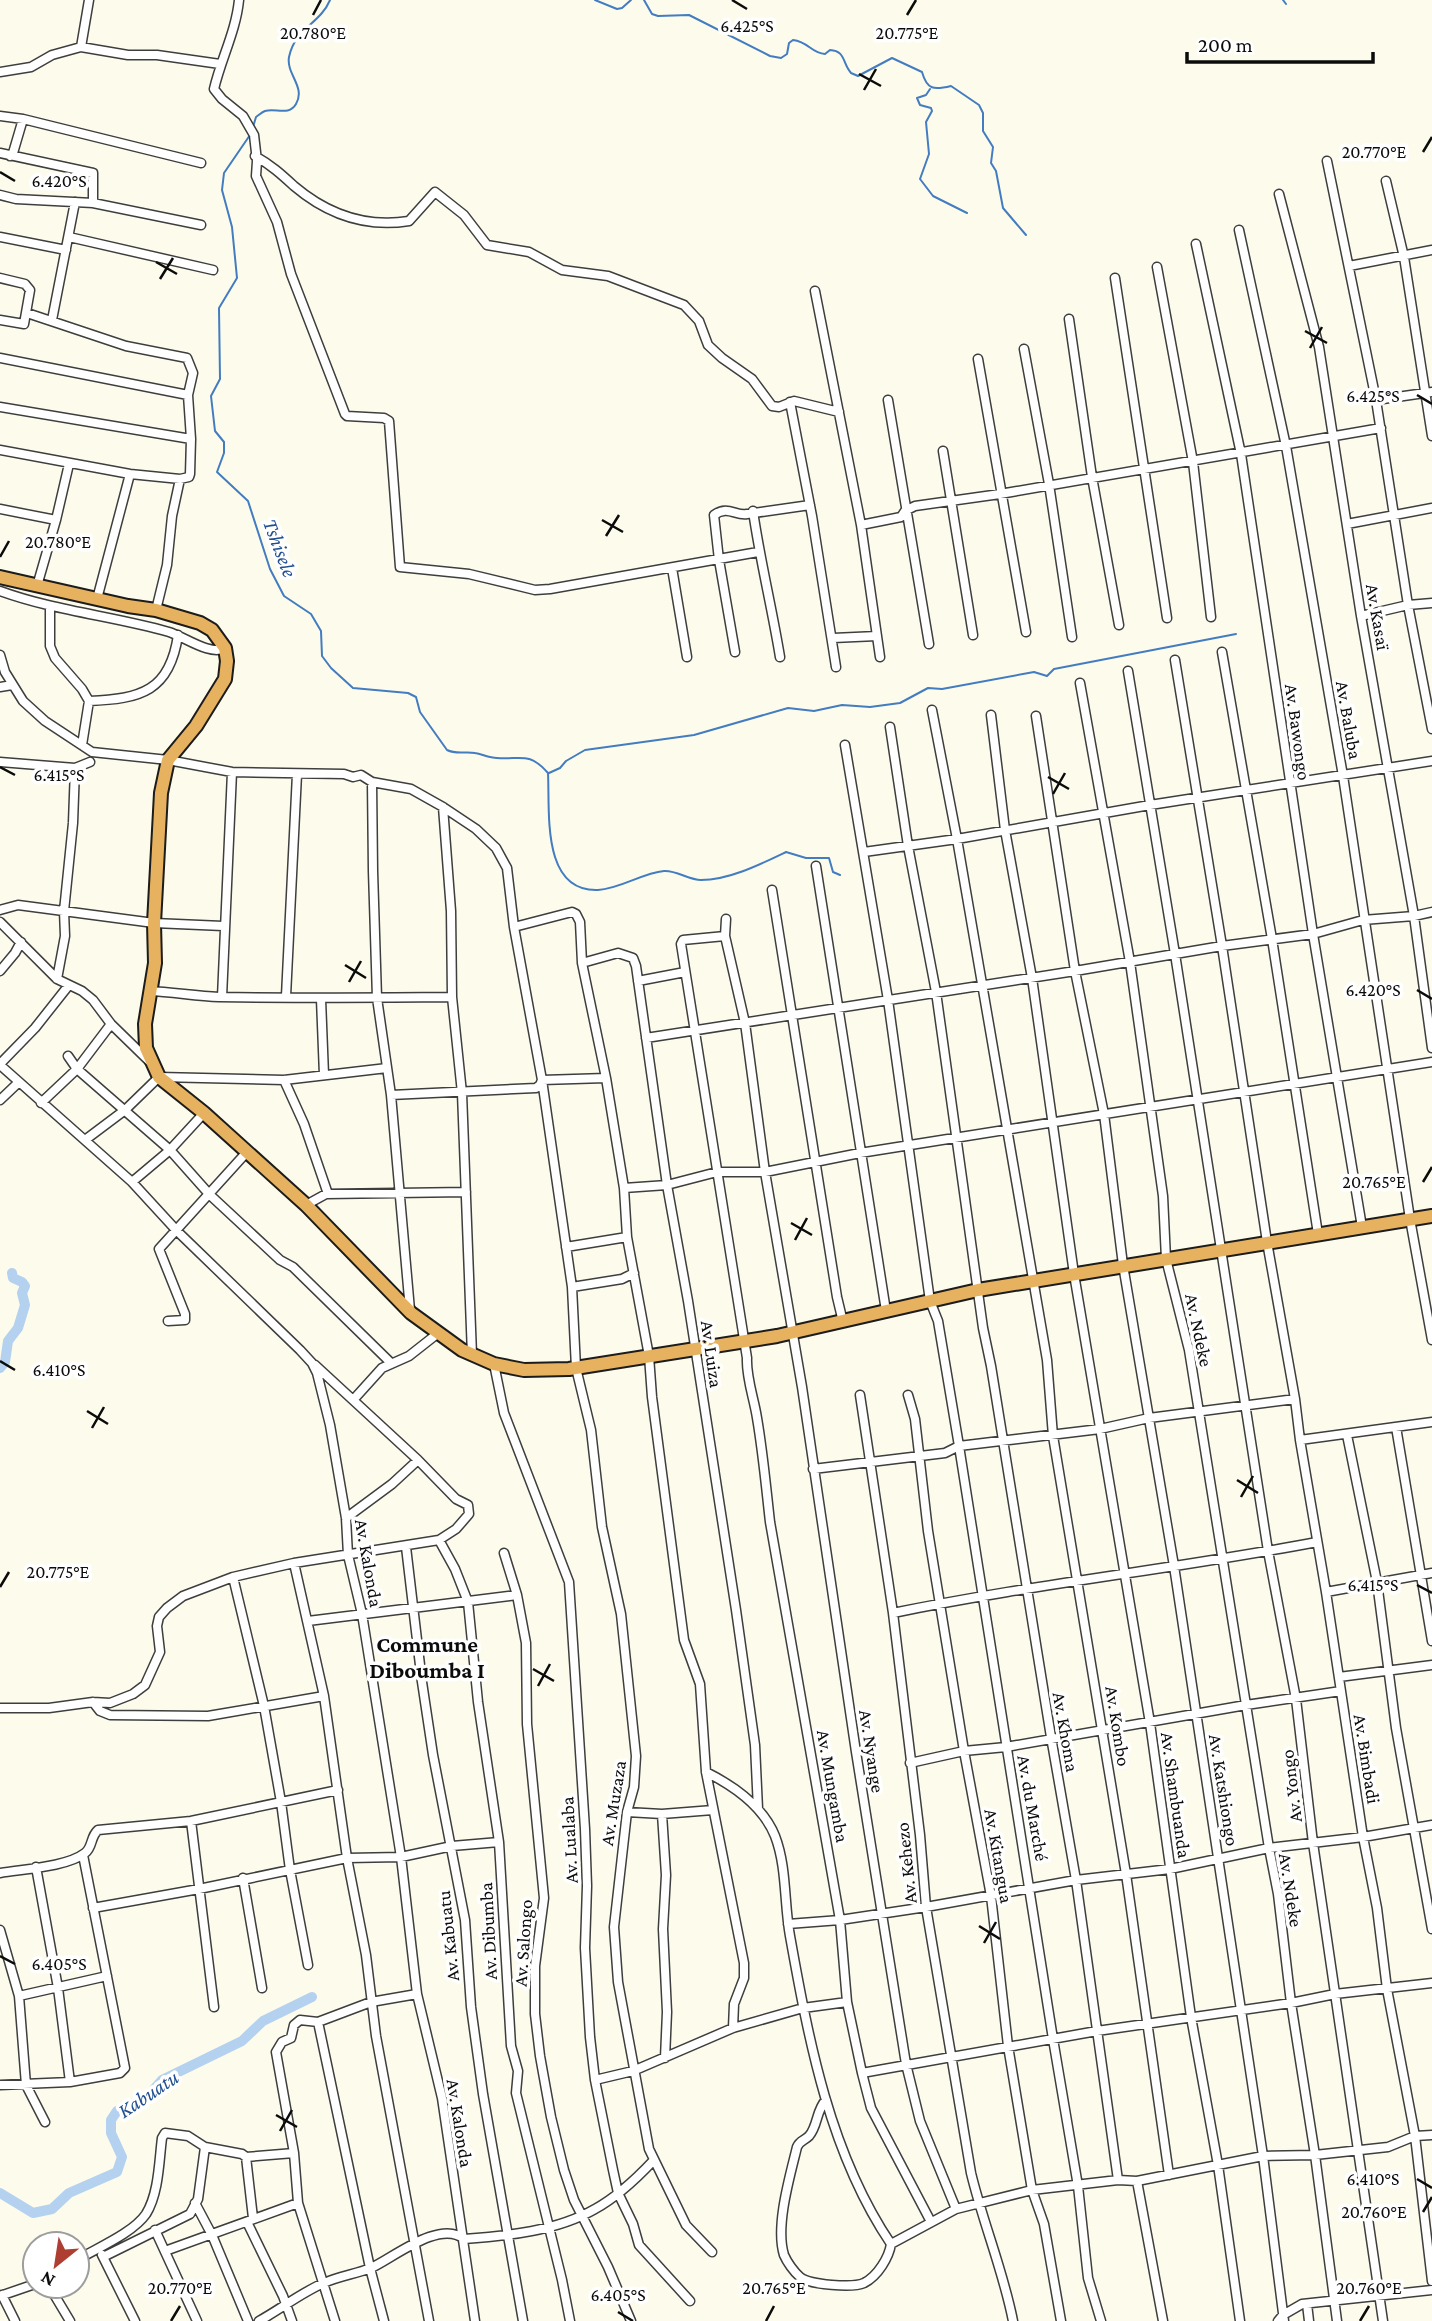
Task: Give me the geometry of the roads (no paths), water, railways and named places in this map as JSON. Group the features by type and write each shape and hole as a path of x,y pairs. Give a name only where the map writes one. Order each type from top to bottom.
{"highway":[{"path":"0,577 200,622 212,630 225,648 228,661 225,679 196,726 168,760 161,793 155,963 149,991 145,1038 156,1072 306,1205 411,1313 437,1334 472,1355 494,1364 524,1370 576,1367 696,1351 793,1333 978,1290 1432,1216"}],"street":[{"path":"81,47 89,0"},
{"path":"239,0 233,34 220,64 215,92 237,110 254,135 256,176 277,222 291,274 345,414 351,417 384,418 389,421 400,567 469,574 535,590 758,552"},
{"path":"0,72 31,67 52,55 81,47 128,55 157,55 220,64"},
{"path":"0,116 23,119 201,163"},
{"path":"10,156 23,119"},
{"path":"0,153 93,173 93,203"},
{"path":"256,156 278,170 308,197 342,217 361,221 409,221 435,192 464,215 487,245 529,252 562,270 608,276 678,302 699,321 708,345 752,379 772,406 779,407 796,402 839,412"},
{"path":"1328,161 1376,400 1408,605 1432,729"},
{"path":"1386,181 1404,257 1429,393 1432,436"},
{"name":"Av. Kasaï","path":"1279,194 1319,347 1361,616 1414,916 1432,1048"},
{"path":"0,195 16,199 93,203 201,225"},
{"path":"52,320 75,202"},
{"name":"Av. Baluba","path":"1238,230 1286,446 1343,776 1410,1219 1432,1340"},
{"path":"0,237 66,250"},
{"path":"69,237 213,270"},
{"name":"Av. Bawongo","path":"1196,244 1241,454 1313,934 1363,1227"},
{"path":"1349,266 1432,250"},
{"path":"1157,267 1193,462 1211,617"},
{"path":"0,278 28,286 24,324 0,320"},
{"path":"1115,278 1167,618"},
{"path":"815,291 860,525 880,657"},
{"path":"0,450 130,474 180,479 189,477 190,474 188,395 193,373 187,358 127,346 27,313"},
{"path":"1069,319 1092,477 1119,625"},
{"path":"1024,349 1049,485 1072,636"},
{"path":"0,358 188,395"},
{"path":"978,359 1026,632"},
{"path":"1376,400 1429,393"},
{"path":"888,400 929,644"},
{"path":"790,402 836,667"},
{"path":"0,407 191,439"},
{"path":"860,525 901,517 905,510 915,506 1241,454 1381,428"},
{"path":"943,451 973,635"},
{"path":"37,586 69,464"},
{"path":"97,599 130,474"},
{"path":"156,610 167,565 172,516 180,479"},
{"path":"734,652 719,560 715,513 734,511 745,514 810,505"},
{"path":"0,509 56,520"},
{"path":"1347,524 1432,509"},
{"path":"753,512 758,552 772,605 780,657"},
{"path":"672,568 687,657"},
{"path":"0,592 50,607 146,626 178,635 211,650 225,648"},
{"path":"1361,616 1408,605 1432,603"},
{"path":"50,607 50,646 55,658 89,701 82,745"},
{"path":"89,701 127,698 148,691 165,675 174,659 178,635"},
{"path":"833,638 877,636"},
{"path":"1222,652 1272,939 1318,1234"},
{"name":"Av. Muzaza","path":"0,655 5,672 23,701 45,721 92,752 168,760 232,772 361,775 372,782 402,786 443,807 476,829 502,857 507,868 514,927 542,1080 572,1287 576,1367 592,1430 602,1527 621,1614 636,1756 634,1787 626,1812 614,1927 618,1982 629,2033 633,2071 653,2161 686,2225 712,2252"},
{"name":"Av. Bimbadi","path":"1175,660 1267,1242 1326,1592 1363,1837 1377,1908 1387,1989 1415,2136 1432,2281"},
{"name":"Av. Yongo","path":"1128,671 1268,1551 1296,1699 1313,1843 1383,2321"},
{"name":"Av. Ndeke","path":"1080,682 1130,962 1163,1196 1166,1259 1189,1350 1278,1894 1336,2321"},
{"path":"0,687 12,685"},
{"name":"Av. Kombo","path":"932,710 983,985 1047,1360 1053,1436 1126,1874 1168,2175"},
{"name":"Av. Shambuanda","path":"991,715 1005,830 1032,978 1074,1274 1150,1723 1191,2017 1218,2165 1240,2321"},
{"name":"Av. Katshiongo","path":"1036,716 1075,971 1104,1114 1123,1265 1174,1566 1263,2156 1281,2319"},
{"name":"Av. Khoma","path":"890,727 908,846 936,992 978,1290 1076,1880 1118,2180"},
{"name":"Av. du Marché","path":"845,744 888,1000 930,1301 938,1321 1031,1889 1078,2186 1088,2278 1101,2321"},
{"path":"864,852 1432,761"},
{"path":"0,762 75,768 90,762"},
{"path":"57,979 65,936 64,911 73,823 75,768"},
{"path":"222,997 223,926 232,772"},
{"path":"286,996 297,774"},
{"path":"372,782 377,998 391,1095 411,1313"},
{"path":"443,807 451,911 452,997 463,1093 472,1355"},
{"path":"816,866 886,1311"},
{"path":"772,890 843,1322"},
{"path":"0,910 19,905 155,923 223,926"},
{"path":"514,927 564,912 576,914 580,922 582,963 606,1078 624,1188 627,1237 649,1356 684,1640 700,1684 706,1772 744,1963 744,1978 734,2004 733,2028"},
{"path":"646,1038 695,1028 792,1016 1222,946 1313,934 1363,920 1432,912"},
{"name":"Av. Nyange","path":"726,919 725,936 745,1023 765,1172 793,1333 906,2064 920,2121 956,2208"},
{"path":"0,922 57,979 93,1000 111,1024 156,1072 284,1080 387,1068"},
{"name":"Av. Mungamba","path":"725,936 681,942 747,1358 747,1376 753,1391 764,1460 769,1522 840,1920 847,2003 862,2073 871,2108 931,2221"},
{"path":"0,971 15,954 21,942"},
{"name":"Av. Luiza","path":"582,963 618,953 627,954 633,958 638,981 667,1185 696,1351 755,1745 758,1810"},
{"path":"638,981 685,972"},
{"path":"0,1064 35,1028 69,985"},
{"path":"149,991 222,997 286,996 321,999 452,997"},
{"path":"321,999 324,1075"},
{"path":"41,1103 77,1069 111,1024"},
{"path":"68,1056 77,1069 170,1150 210,1195 280,1260 293,1268 391,1363"},
{"path":"624,1188 667,1185 717,1172 765,1172 956,1137 1054,1124 1432,1062"},
{"name":"Av. Kalonda","path":"0,1064 132,1182 177,1231 312,1363 317,1373 330,1425 346,1518 348,1555 362,1614 401,1857 417,1994 442,2098 475,2321"},
{"path":"85,1140 125,1110 156,1072"},
{"path":"391,1095 536,1088 542,1080 606,1078"},
{"path":"284,1080 304,1124 328,1194"},
{"path":"0,1100 19,1082"},
{"path":"132,1182 170,1150 204,1113"},
{"path":"168,1321 185,1320 185,1314 159,1249 246,1153"},
{"path":"306,1205 328,1194 466,1192"},
{"path":"566,1247 627,1237"},
{"path":"572,1287 622,1279 634,1273"},
{"path":"354,1399 382,1367 409,1356 437,1334"},
{"path":"0,1708 50,1709 93,1702 110,1703 133,1694 145,1685 160,1652 157,1626 159,1617 183,1596 233,1577 294,1563 439,1540 456,1529 469,1514 468,1505 456,1499 354,1399 312,1363"},
{"name":"Av. Lualaba","path":"494,1364 504,1413 569,1582 585,1829 585,1948 595,2080 618,2193 633,2224 639,2245 690,2301"},
{"name":"Av. Kehezo","path":"860,1395 893,1613 920,1835 926,1908 971,2172 978,2205 1008,2297 1013,2321"},
{"name":"Av. Kitangua","path":"908,1395 915,1419 928,1531 991,1896 1008,2046 1032,2190 1044,2224 1061,2321"},
{"path":"813,1469 945,1453 959,1446 1053,1436 1149,1418 1295,1399"},
{"path":"1300,1440 1432,1422"},
{"path":"1396,1427 1432,1641"},
{"path":"1347,1435 1377,1582 1396,1728 1432,1929"},
{"path":"346,1518 392,1484 418,1460"},
{"name":"Av. Dibumba","path":"439,1540 455,1569 468,1602 478,1702 499,1842 511,2046 518,2071 516,2093 570,2321"},
{"path":"893,1613 982,1595 1126,1575 1317,1542"},
{"name":"Av. Kabuatu","path":"406,1547 427,1718 465,1920 471,2007 523,2321"},
{"name":"Av. Salongo","path":"504,1553 517,1595 526,1643 527,1724 544,1898 537,1939 535,2014 551,2118 574,2200 631,2321"},
{"path":"294,1563 324,1696 347,1858 429,2321"},
{"path":"1326,1592 1432,1573"},
{"path":"233,1577 264,1706 308,1965"},
{"path":"308,1621 517,1595"},
{"path":"1339,1677 1432,1665"},
{"path":"910,1763 964,1751 1150,1723 1245,1704 1340,1691"},
{"path":"93,1702 105,1714 136,1717 208,1716 324,1696"},
{"path":"706,1772 729,1783 758,1810 774,1834 780,1853 788,1924 803,2008 825,2100 851,2169 876,2221 891,2244 889,2256 873,2277 856,2284 800,2277 787,2262 783,2252 783,2213 797,2147 800,2141 810,2134 825,2100"},
{"path":"0,1873 83,1855 89,1850 93,1834 98,1830 191,1821 338,1790"},
{"path":"626,1812 662,1814 713,1810"},
{"path":"662,1814 666,1875 663,1929 667,2012 665,2058"},
{"path":"191,1821 214,2007"},
{"path":"788,1924 926,1908 1076,1880 1170,1869 1269,1848 1363,1837 1432,1825"},
{"path":"93,1908 347,1858 401,1857 452,1846 499,1842"},
{"path":"0,2085 70,2082 120,2073 125,2068 83,1855"},
{"path":"36,1867 58,1988 70,2082"},
{"path":"243,1878 262,1988"},
{"path":"0,1930 19,1996 26,2085 45,2122"},
{"path":"19,1996 107,1976"},
{"path":"862,2073 1097,2031 1291,2003 1335,1994 1432,1983"},
{"path":"335,2321 298,2203 294,2153 276,2052 282,2042 291,2038 297,2022 318,2022 372,2002 417,1994"},
{"path":"595,2080 633,2071 733,2028 803,2008 847,2003"},
{"path":"318,2022 370,2268 384,2321"},
{"path":"91,2252 124,2233 145,2216 152,2203 165,2133 188,2136 205,2147 243,2154 246,2157 294,2153"},
{"path":"891,2244 956,2208 978,2205 1032,2190 1118,2180 1137,2181 1263,2156 1315,2155 1388,2147 1415,2136 1432,2135"},
{"path":"103,2257 190,2214 198,2199 205,2147"},
{"path":"246,2157 250,2220 292,2321"},
{"path":"259,2321 323,2283 370,2268 434,2235 446,2233 464,2239 508,2234 548,2227 583,2215 618,2193 653,2161"},
{"path":"1137,2181 1163,2321"},
{"path":"195,2203 212,2235 248,2321"},
{"path":"165,2251 298,2203"},
{"path":"155,2230 197,2321"},
{"path":"99,2247 135,2321"},
{"path":"15,2321 1,2295 21,2289"},
{"path":"1281,2319 1295,2307 1307,2304 1432,2290"},
{"path":"57,2300 70,2321"},
{"path":"1307,2304 1309,2321"}],"waterway":[{"name":"Tshisele","path":"253,127 256,117 264,111 286,111 296,104 299,92 289,63 292,47 330,0"},
{"path":"595,0 617,9 631,0"},
{"path":"644,0 652,14 689,15 770,56 781,58 787,54 789,43 793,40 816,52 825,54 830,50 839,53 851,73 858,76 892,58 922,72 926,82 932,87 951,86 979,105 983,113 983,131 993,147 991,163 996,171 1003,208 1026,235"},
{"path":"1283,0 1286,4"},
{"path":"930,89 926,95 917,98 920,105 931,108 932,111 926,122 929,154 920,179 933,196 967,213"},
{"name":"Tshisele","path":"250,135 224,173 222,190 232,227 237,278 219,308 220,379 211,396 215,431 224,442 224,453 217,472 248,501 270,569 284,596 311,614 321,631 322,656 331,668 353,688 408,693 416,697 420,712 447,750 494,758 530,759 541,766 548,773 552,847 566,878 580,887 606,889 664,871 696,880 712,879 745,870 786,852 806,858 829,858 833,872 840,875"},
{"path":"549,773 585,750 694,735 788,708 814,711 842,705 870,707 900,703 928,688 942,689 1034,672 1047,676 1054,669 1236,634"},
{"path":"0,1368 5,1362 8,1341 18,1328 25,1305 22,1293 25,1286 13,1278 12,1273"},
{"name":"Kabuatu","path":"0,2193 33,2213 52,2209 69,2193 117,2172 122,2157 111,2133 111,2120 117,2111 147,2097 162,2080 242,2041 263,2021 312,1997"}],"district":[{"name":"Commune Diboumba I","path":"427,1657"}]}
